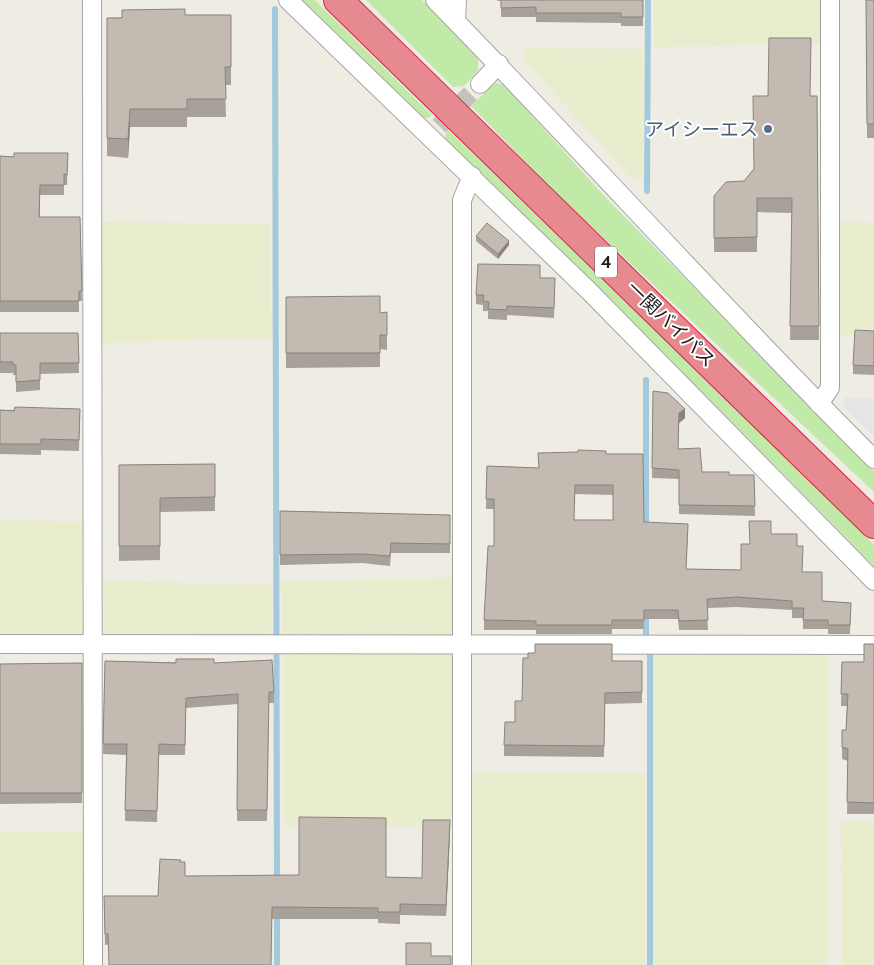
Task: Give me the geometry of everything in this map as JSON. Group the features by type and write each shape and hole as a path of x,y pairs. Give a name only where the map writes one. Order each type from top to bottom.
{"highway":[{"name":"一関バイパス","path":"338,0 811,460 874,524"},
{"path":"811,460 874,512"}],"street":[{"path":"92,0 93,965"},
{"path":"288,0 434,131 472,176 589,291 874,581"},
{"path":"435,0 499,64 616,192 874,459"},
{"path":"456,21 457,0"},
{"path":"819,404 830,388 830,0"},
{"path":"480,84 499,64"},
{"path":"462,965 462,200 472,176"},
{"path":"0,644 874,645"}],"green space":[{"path":"302,0 315,0 432,115 429,118 422,118"},
{"path":"366,0 422,0 478,58 478,70 464,86 453,87"},
{"path":"654,0 824,0 824,44 654,47"},
{"path":"525,48 643,49 643,179 630,177 523,58"},
{"path":"495,83 504,85 606,198 874,471 874,492 560,197 471,106"},
{"path":"447,129 800,470 874,545 874,566 601,289 445,140"},
{"path":"102,222 270,224 271,338 101,343"},
{"path":"840,222 874,223 874,336 840,335"},
{"path":"0,520 83,522 84,634 0,633"},
{"path":"454,578 457,635 282,634 281,582"},
{"path":"104,581 271,585 271,635 105,634"},
{"path":"284,650 456,650 455,826 283,826"},
{"path":"654,650 828,650 828,965 654,965"},
{"path":"473,772 645,774 645,965 472,965"},
{"path":"841,821 874,821 874,965 842,965"},
{"path":"85,831 86,965 0,965 0,832"}],"shaded area":[{"path":"845,398 874,398 874,436 844,407"}],"building":[{"path":"501,0 643,0 643,17 621,17 621,13 536,13 536,7 501,8"},
{"path":"866,0 874,0 874,124 867,124"},
{"path":"185,9 185,15 231,15 231,67 225,67 226,99 187,99 187,109 130,109 128,139 107,138 107,18 122,18 122,10"},
{"path":"769,38 811,38 810,96 817,96 819,326 790,326 792,198 757,198 757,237 714,238 714,196 726,182 744,181 754,169 753,96 768,96"},
{"path":"14,153 68,153 67,175 64,174 64,185 40,185 39,217 80,217 82,291 79,291 79,301 0,301 0,156 14,157"},
{"path":"487,223 509,241 498,254 476,236"},
{"path":"478,264 540,265 540,278 555,278 554,308 507,306 507,310 488,309 489,302 483,301 484,295 476,295"},
{"path":"380,296 380,313 387,312 387,335 380,335 380,353 286,353 286,297"},
{"path":"855,330 874,331 874,366 853,365"},
{"path":"0,333 78,333 79,363 40,363 40,380 16,382 16,365 13,365 13,362 0,362"},
{"path":"653,391 668,393 685,409 679,413 678,449 700,448 702,472 729,472 729,475 754,475 755,506 679,505 679,470 652,468"},
{"path":"15,407 80,409 79,440 41,439 41,444 0,444 0,410 14,411"},
{"path":"578,450 606,451 606,454 643,454 644,522 688,524 686,569 741,570 741,544 750,544 749,521 771,521 771,534 797,534 797,546 803,546 802,572 822,572 822,601 851,603 850,625 828,625 828,620 803,620 804,608 792,608 792,601 737,597 707,599 708,620 679,621 678,610 644,610 644,620 612,620 612,625 536,625 536,621 484,620 488,546 494,546 494,499 486,499 487,466 539,468 538,453 578,452","holes":["575,485 613,485 613,520 574,520"]},
{"path":"215,464 215,497 160,498 160,546 119,546 119,465"},
{"path":"280,511 450,515 450,544 391,543 390,556 362,554 280,555"},
{"path":"535,644 612,644 612,661 642,661 642,692 605,693 604,746 504,745 505,722 515,722 515,701 522,701 523,658 528,658 528,653 535,653"},
{"path":"864,644 874,644 874,803 847,802 848,749 842,747 842,730 846,730 848,694 841,694 842,662 864,662"},
{"path":"176,659 214,659 214,663 272,660 274,692 269,692 267,810 237,810 238,694 186,698 185,745 159,744 157,811 125,810 127,744 103,744 105,661 176,663"},
{"path":"82,663 82,793 0,793 0,664"},
{"path":"299,817 386,818 386,877 422,878 423,820 450,820 446,905 400,904 400,912 378,912 378,908 272,907 271,965 109,965 108,934 105,934 104,896 158,896 160,859 181,860 180,862 185,862 185,876 299,875"},
{"path":"406,943 431,943 431,956 451,956 451,965 406,965"}],"waterway":[{"path":"647,191 648,0"},
{"path":"275,9 277,883"},
{"path":"646,380 646,529"},
{"path":"646,611 646,634 650,652 650,965"},
{"path":"277,911 277,965"}],"tunnel":[{"path":"439,126 480,84"}],"place":[{"name":"アイシーエス","path":"768,129"}]}
